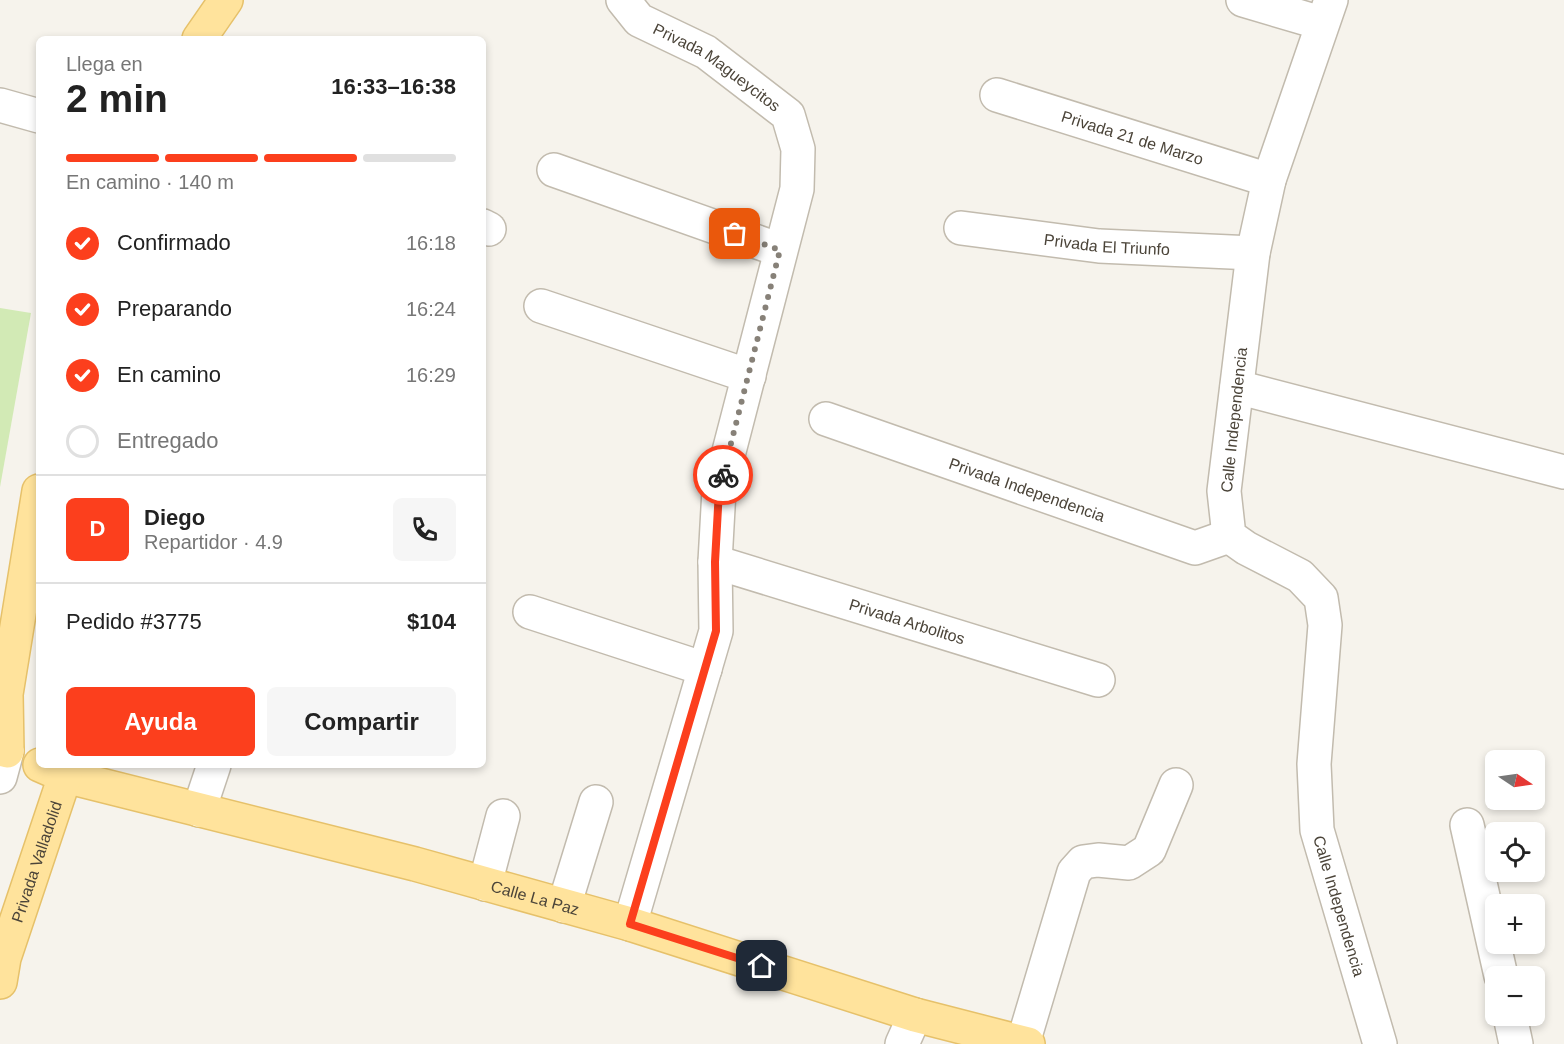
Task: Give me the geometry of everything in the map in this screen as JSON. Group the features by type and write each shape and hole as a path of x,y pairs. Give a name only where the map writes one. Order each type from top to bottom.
{"main road":[{"path":"201,36 226,0"},
{"path":"2,759 6,694 31,589 36,528"},
{"name":"Calle La Paz","path":"2,759 36,766"},
{"name":"Calle La Paz","path":"48,769 199,810 415,864 630,924 915,1015 1026,1043"},
{"name":"Privada Valladolid","path":"0,982 48,769"}],"street":[{"name":"Privada Magueycitos","path":"624,0 639,20 706,52 788,115 798,149 796,189 719,490 715,562 716,631 630,924"},
{"path":"1243,0 1326,11"},
{"name":"Calle Independencia","path":"1326,11 1269,180 1253,253 1224,491 1229,537 1300,576 1321,598 1325,626 1314,764 1317,830 1380,1044"},
{"name":"Privada 21 de Marzo","path":"997,95 1269,180"},
{"path":"0,105 36,115"},
{"path":"554,170 780,250"},
{"name":"Privada El Triunfo","path":"961,228 1099,246 1253,253"},
{"path":"541,306 749,376"},
{"path":"1237,387 1564,472"},
{"name":"Privada Independencia","path":"826,419 1195,548 1229,537"},
{"name":"Privada Arbolitos","path":"715,562 1098,680"},
{"path":"530,612 705,669"},
{"path":"199,810 213,768"},
{"path":"1026,1043 1074,872 1083,862 1098,860 1129,863 1149,850 1176,785"},
{"path":"564,906 596,802"},
{"path":"485,884 503,816"},
{"path":"1467,825 1499,966"},
{"path":"902,1044 915,1015"},
{"path":"1512,1026 1516,1044"}],"green space":[{"path":"0,308 31,313 0,487"}],"way so far":[{"path":"723,475 780,250 735,234"}],"route":[{"path":"723,475 719,490 715,562 716,631 630,924 762,966"}]}
